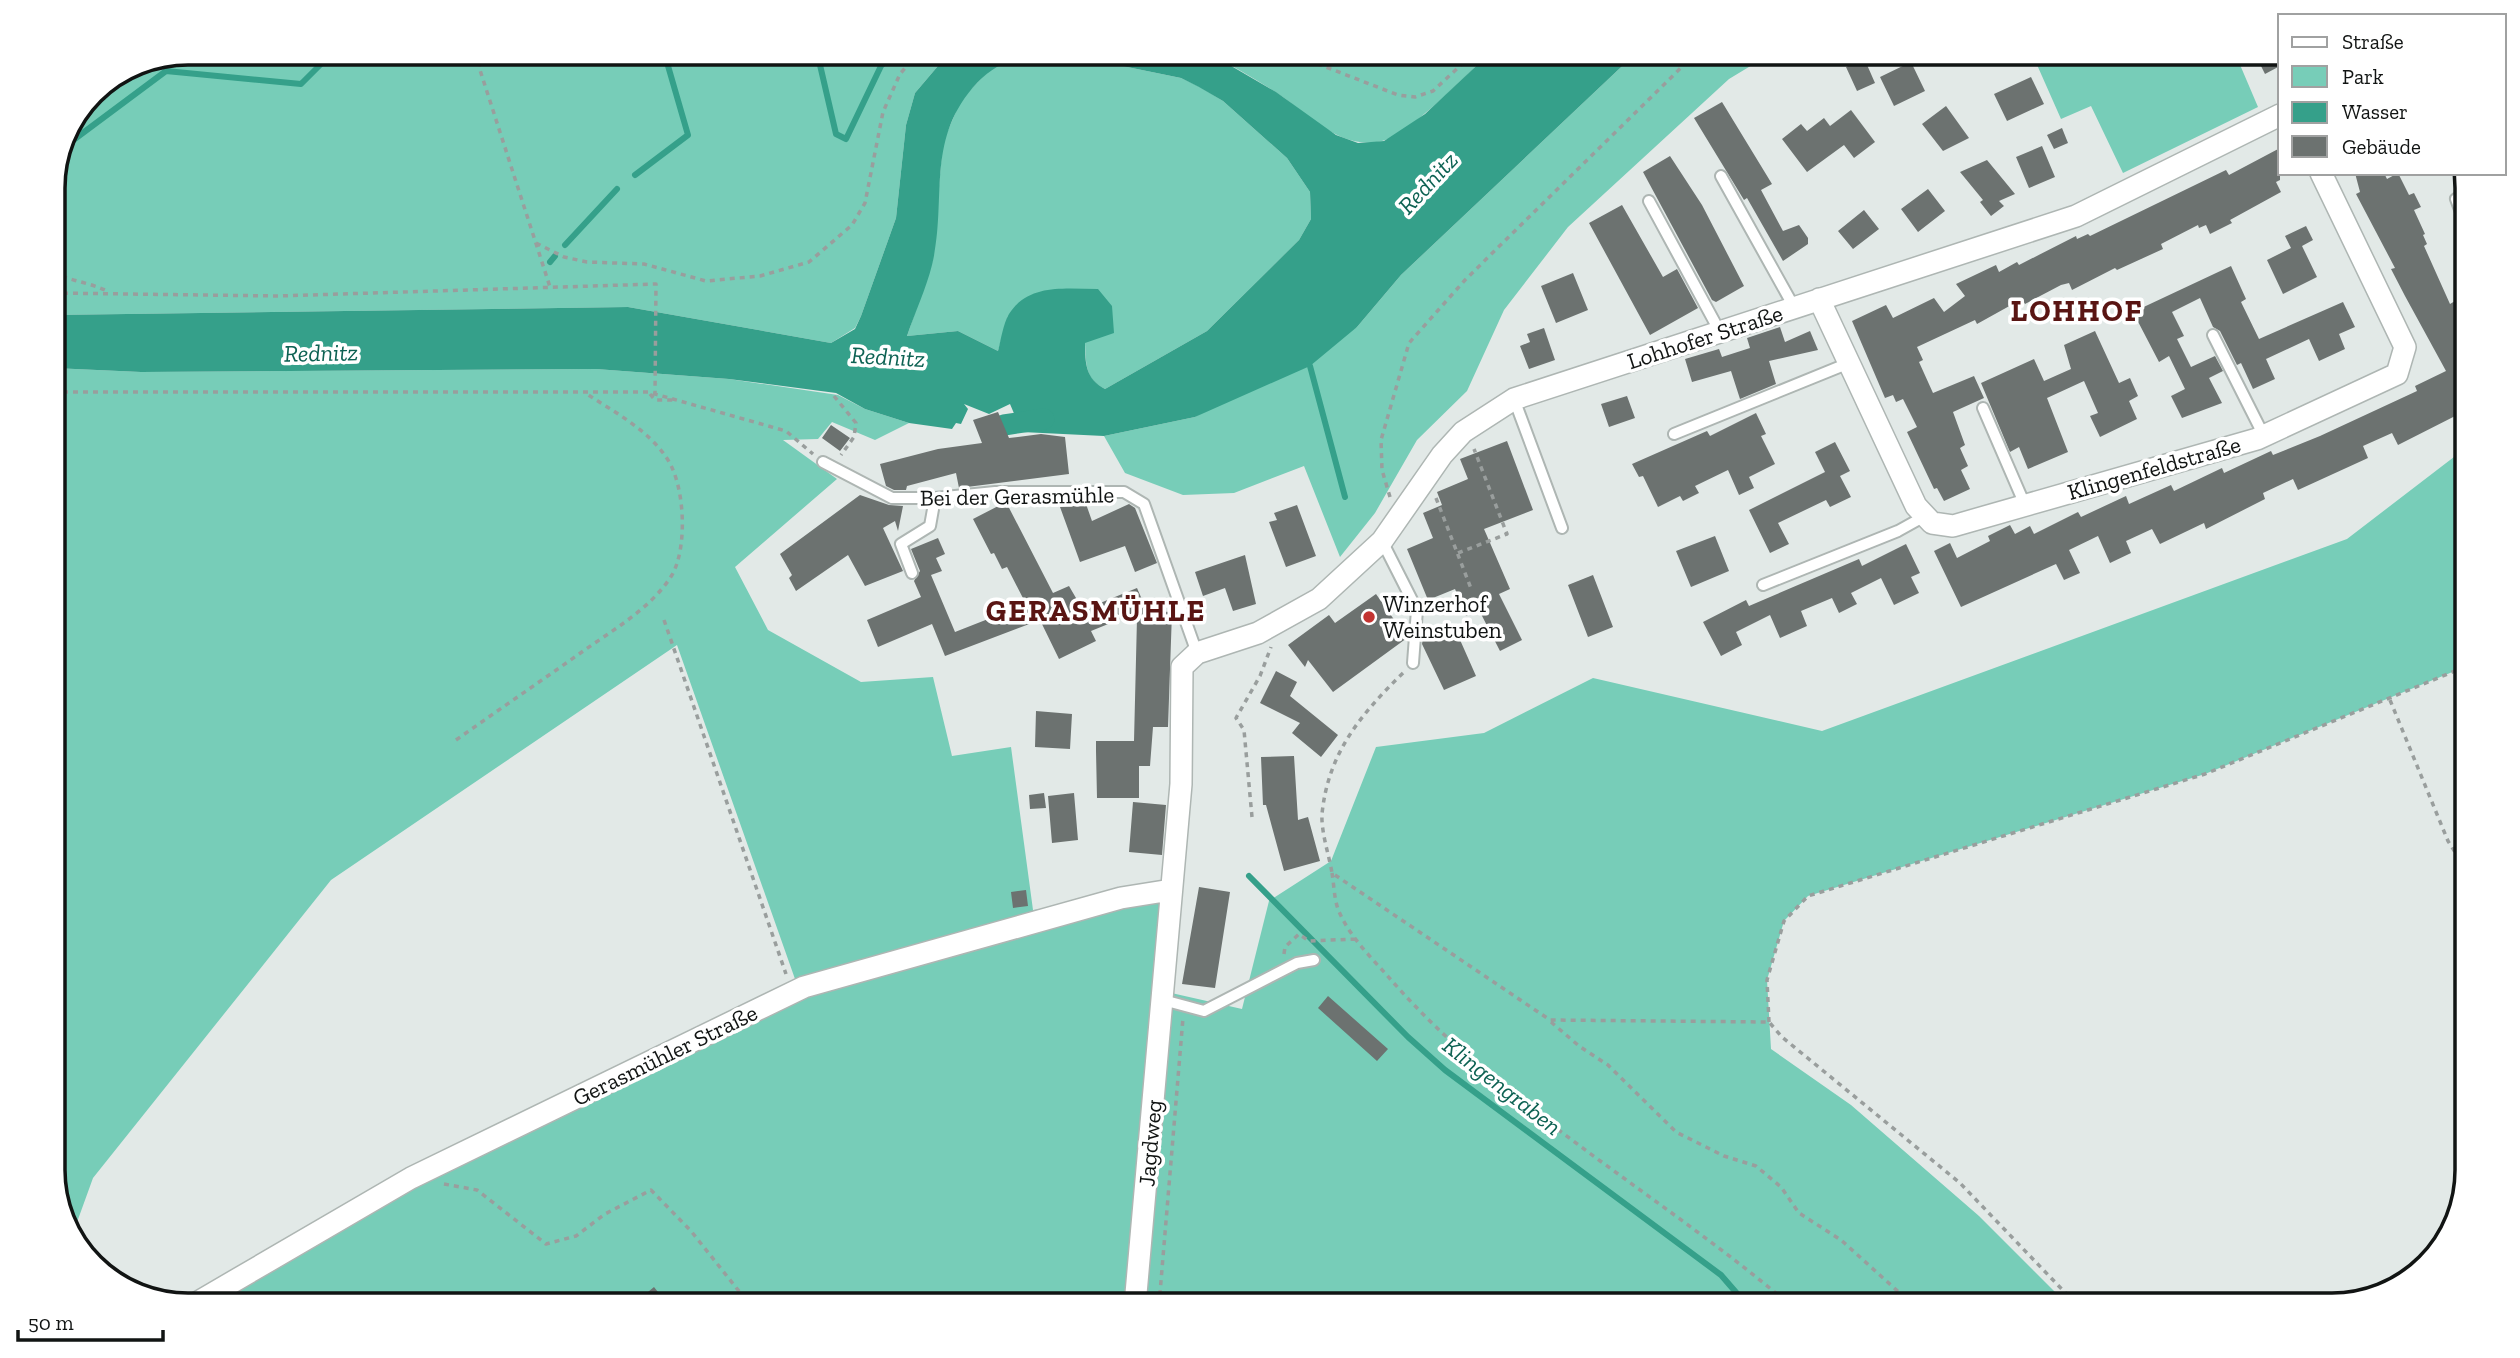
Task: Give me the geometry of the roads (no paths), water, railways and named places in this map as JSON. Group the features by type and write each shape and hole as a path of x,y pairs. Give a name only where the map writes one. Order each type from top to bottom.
{"street":[{"name":"Lohhofer Straße","path":"1197,653 1265,628 1319,598 1382,541 1424,480 1463,432 1514,399 2076,216 2278,116"},
{"name":"Klingenfeldstraße","path":"1926,516 1932,523 1953,526 2264,436 2398,374 2405,347 2322,175"},
{"path":"1819,299 1916,506 1926,516"},
{"path":"1164,990 1181,784 1182,667 1197,653"},
{"name":"Gerasmühler Straße","path":"215,1293 411,1178 804,987 1121,898 1171,890"},
{"name":"Jagdweg","path":"1136,1293 1164,990"}],"lane":[{"path":"1721,176 1794,307"},
{"path":"1649,201 1720,332"},
{"path":"2213,335 2264,436"},
{"path":"1674,434 1849,363"},
{"path":"1514,399 1562,528"},
{"path":"1983,408 2025,505"},
{"name":"Bei der Gerasmühle","path":"827,465 892,498 935,498 995,492 1124,492 1144,504 1197,653"},
{"path":"912,573 901,544 930,526 935,498"},
{"path":"1763,585 1899,531 1926,516"},
{"path":"1382,541 1417,610 1413,663"},
{"path":"1164,990 1184,1006 1204,1011 1297,963 1314,960"}],"water":[{"name":"Rednitz","path":"939,65 1002,65 977,83 961,104 950,126 941,171 932,265 907,336 958,331 998,351 1009,314 1027,297 1049,290 1098,289 1112,306 1114,333 1085,343 1085,358 1090,376 1105,389 1207,331 1299,240 1311,219 1310,192 1287,158 1223,101 1181,78 1117,65 1230,65 1276,92 1336,135 1358,143 1384,141 1425,114 1477,65 1623,65 1401,275 1357,327 1310,366 1195,417 1104,436 1022,432 1010,404 989,414 964,404 968,409 961,424 956,423 952,429 909,423 865,409 836,393 729,379 596,369 141,372 65,369 65,315 628,307 831,343 855,329 896,218 906,125 915,93"}],"waterway":[{"path":"75,139 166,71 301,84 320,65"},
{"path":"635,175 688,135 668,65"},
{"path":"820,65 836,134 846,139 882,65"},
{"path":"565,245 617,189"},
{"path":"550,262 555,256"},
{"path":"1310,366 1345,497"},
{"path":"1004,425 1044,419"},
{"name":"Klingengraben","path":"1249,876 1408,1037 1445,1070 1721,1275 1737,1293"}],"place":[{"name":"Winzerhof Weinstuben","path":"1369,617"}],"district":[{"name":"LOHHOF","path":"2077,311"},
{"name":"GERASMÜHLE","path":"1096,611"}]}
